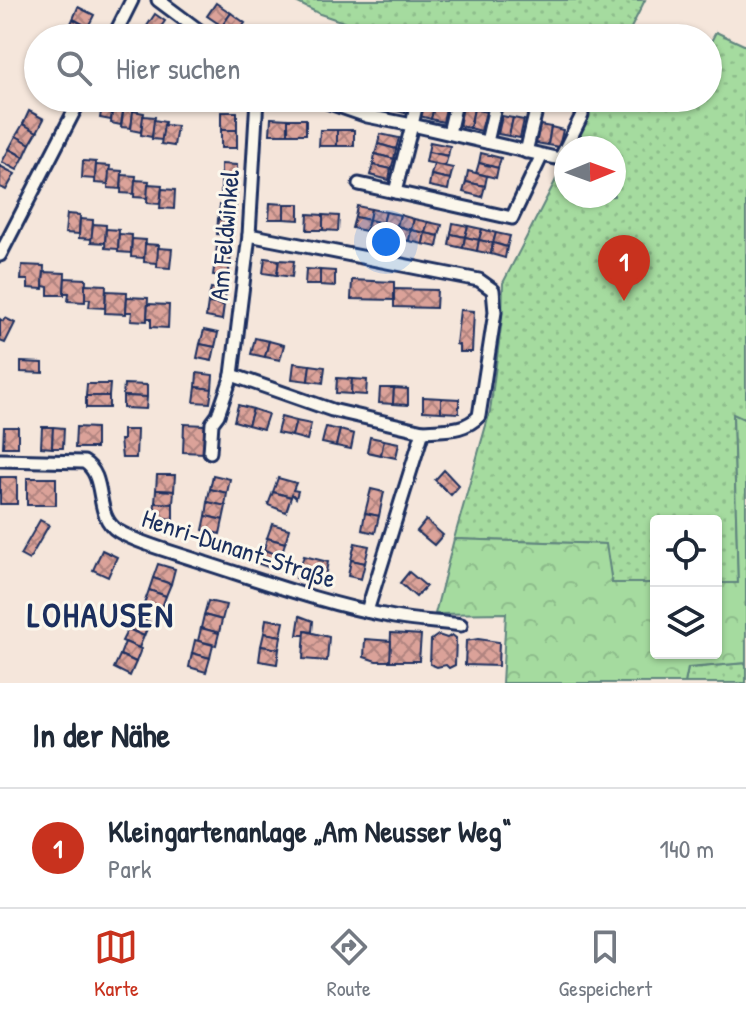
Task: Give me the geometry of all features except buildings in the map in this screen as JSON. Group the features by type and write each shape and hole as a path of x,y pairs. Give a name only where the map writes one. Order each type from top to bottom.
{"street":[{"path":"120,24 132,0"},
{"path":"158,0 190,24"},
{"path":"0,255 74,112"},
{"name":"Am Feldwinkel","path":"210,452 212,423 218,415 225,387 232,375 249,235 256,112"},
{"path":"353,112 560,159 582,115"},
{"path":"395,192 415,112"},
{"path":"449,133 454,112"},
{"path":"487,142 494,112"},
{"path":"526,152 536,112"},
{"path":"359,184 512,218 542,155"},
{"path":"232,375 332,410 423,431 461,428 479,416 495,312 493,290 479,280 249,235"},
{"path":"367,611 423,431"},
{"name":"Henri-Dunant-Straße","path":"0,460 84,462 94,471 107,520 121,533 282,589 367,611 461,625"}],"green space":[{"path":"292,0 645,0 633,24 349,24"},
{"path":"722,35 746,46 746,420 733,415 738,583 722,583 722,515 650,515 650,583 612,583 605,544 454,539 490,411 502,319 503,283 554,183 554,208 626,208 626,136 578,136 590,112 722,112"},
{"path":"733,414 746,420 746,663 688,668 685,683 502,683 506,613 435,614 454,539 606,544 612,583 650,583 650,659 722,659 722,583 738,583"},
{"path":"746,663 746,683 685,683 688,668"}],"place":[{"name":"Kleingartenanlage „Am Neusser Weg“","path":"624,301"}],"district":[{"name":"LOHAUSEN","path":"101,615"}]}
